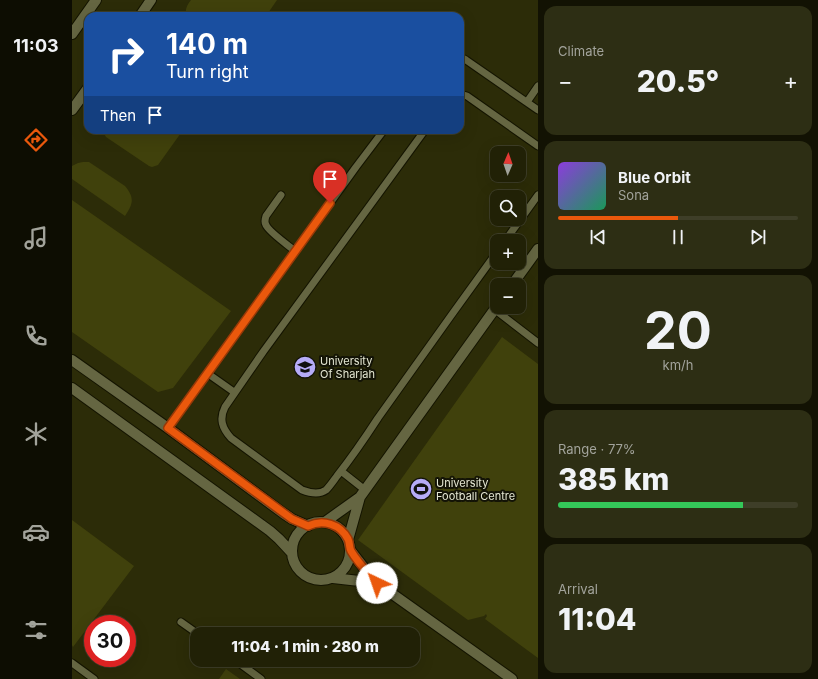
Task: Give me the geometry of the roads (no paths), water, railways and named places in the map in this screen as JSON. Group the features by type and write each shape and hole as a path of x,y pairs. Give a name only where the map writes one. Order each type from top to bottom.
{"street":[{"path":"88,12 96,0"},
{"path":"143,12 151,0"},
{"path":"72,34 84,17"},
{"path":"72,110 84,94"},
{"path":"517,278 538,249"},
{"path":"325,522 362,494 492,314"},
{"path":"72,360 168,428 283,513 308,526"},
{"path":"72,388 270,531 292,553"},
{"path":"362,494 349,545 349,561 343,571 333,578 324,581 315,580 298,570 294,562 292,545 301,530 313,523 325,522 335,526 343,532 349,545 377,583 512,679"},
{"path":"333,578 377,583"}],"lane":[{"path":"464,59 538,110"},
{"path":"527,102 538,86"},
{"path":"464,95 538,146"},
{"path":"168,428 381,134"},
{"path":"422,134 234,392 222,414 223,427 237,442 302,490 314,494 326,490 490,262"},
{"path":"281,195 266,216 265,223 268,229 295,251"},
{"path":"510,234 538,195"},
{"path":"503,314 538,343"},
{"path":"208,373 234,392"},
{"path":"341,471 362,494"},
{"path":"181,622 190,628"},
{"path":"72,663 94,679"},
{"path":"245,667 261,679"}],"place":[{"name":"University Of Sharjah","path":"305,367"},
{"name":"University Football Centre","path":"421,489"}]}
